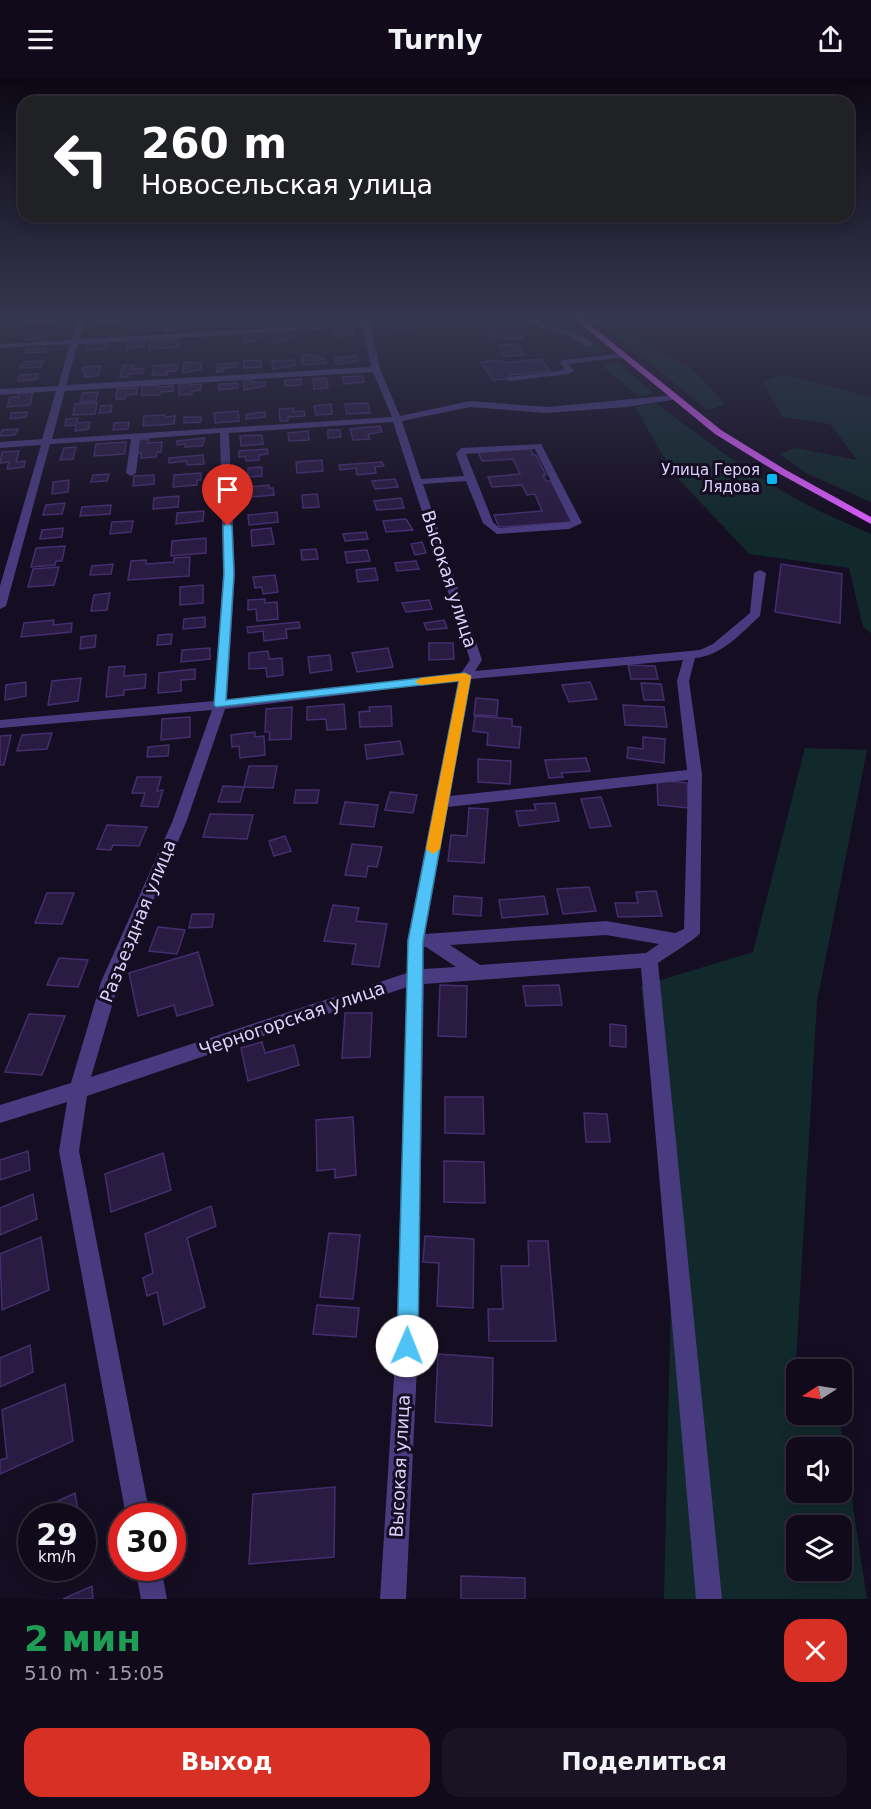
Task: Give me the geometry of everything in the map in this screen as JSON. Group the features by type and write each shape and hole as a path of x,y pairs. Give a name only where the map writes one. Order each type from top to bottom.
{"main road":[{"path":"659,386 734,443 871,520"},
{"path":"797,480 871,514"}],"street":[{"path":"0,606 61,386"},
{"path":"0,392 108,386"},
{"name":"Высокая улица","path":"383,386 397,419 476,660 465,676 442,802 416,977 407,1346 393,1599"},
{"path":"0,445 397,419 470,404 547,410 626,404 672,397"},
{"name":"Разъездная улица","path":"136,1503 69,1151 78,1090 110,982 180,820 220,705 229,574 224,430"},
{"path":"131,473 136,436"},
{"path":"538,446 577,523 569,526 497,531 488,523 470,478 461,454 464,450 538,446"},
{"path":"417,482 470,478"},
{"path":"0,724 220,705 465,676 702,654 717,646 756,614 760,573"},
{"path":"684,937 695,774 683,681 690,655"},
{"path":"442,802 695,774"},
{"path":"422,941 606,928 684,937"},
{"path":"684,937 649,960 709,1599"},
{"path":"422,941 477,972"},
{"name":"Черногорская улица","path":"0,1114 416,977 649,960"},
{"path":"151,1581 154,1599"}],"green space":[{"path":"627,386 646,386 654,393 640,397"},
{"path":"678,386 709,386 725,404 708,410"},
{"path":"765,386 828,386 871,397 871,502 806,473 779,454 795,448 857,460 830,424 782,417"},
{"path":"657,403 751,472 811,507 871,534 871,633 863,627 849,568 749,554 674,474 635,407"},
{"path":"805,748 867,750 817,1001 796,1359 786,1359 786,1425 841,1425 842,1437 786,1437 786,1503 852,1503 852,1500 867,1599 664,1599 672,1253 641,986 753,952"}],"building":[{"path":"142,386 173,386 173,391 160,392 160,395 142,395"},
{"path":"179,386 201,386 201,390 192,391 193,394 179,395"},
{"path":"219,386 238,386 238,388 219,390"},
{"path":"244,386 265,386 265,386 244,390"},
{"path":"314,386 328,386 328,388 314,389"},
{"path":"137,388 137,394 126,395 125,399 116,399 117,389"},
{"path":"33,392 30,405 7,407 10,397 18,397 19,393"},
{"path":"98,392 96,401 80,402 83,393"},
{"path":"97,403 95,414 73,415 75,404"},
{"path":"368,403 370,413 347,414 345,404"},
{"path":"331,404 332,414 316,415 314,406"},
{"path":"112,405 111,412 99,413 101,406"},
{"path":"293,408 293,412 304,411 305,416 288,417 288,421 280,421 279,409"},
{"path":"238,411 239,421 215,423 214,413"},
{"path":"27,412 26,417 10,419 11,413"},
{"path":"265,412 265,417 246,419 246,414"},
{"path":"165,415 165,417 175,416 174,424 143,426 144,416"},
{"path":"184,417 201,417 201,422 184,423"},
{"path":"78,418 77,423 90,422 89,429 75,431 76,425 65,426 66,419"},
{"path":"129,422 128,429 113,430 114,423"},
{"path":"380,426 382,432 368,434 370,439 353,440 350,429"},
{"path":"18,429 15,435 0,436 2,430"},
{"path":"328,430 340,430 341,437 328,438"},
{"path":"308,431 309,440 289,441 288,433"},
{"path":"262,435 263,444 241,446 240,436"},
{"path":"205,438 202,446 177,445 177,441"},
{"path":"149,439 148,443 162,442 161,452 157,452 156,457 141,458 141,453 136,453 138,440"},
{"path":"126,442 125,454 94,456 96,444"},
{"path":"76,447 73,459 60,460 64,448"},
{"path":"530,448 546,475 543,475 546,481 551,481 572,522 499,527 494,515 542,511 535,494 527,495 522,485 492,487 488,477 520,474 513,459 482,461 478,452"},
{"path":"267,449 268,454 259,455 259,460 246,461 245,456 239,457 239,451"},
{"path":"19,451 16,462 25,461 24,467 7,469 9,462 0,463 2,452"},
{"path":"203,455 204,464 187,465 187,461 169,463 169,458"},
{"path":"322,460 323,471 297,473 296,462"},
{"path":"382,462 384,466 375,467 376,473 357,475 356,468 340,470 339,465"},
{"path":"262,467 262,476 248,477 248,468"},
{"path":"201,473 201,480 197,480 197,485 173,487 174,475"},
{"path":"109,474 107,481 91,482 93,475"},
{"path":"154,475 154,484 133,486 134,476"},
{"path":"395,479 398,487 375,489 372,481"},
{"path":"69,480 68,492 52,494 53,482"},
{"path":"269,485 269,488 273,488 274,495 250,497 249,487"},
{"path":"317,494 319,507 303,508 302,495"},
{"path":"179,496 178,507 153,509 154,498"},
{"path":"401,498 404,508 377,510 374,501"},
{"path":"65,503 62,514 43,515 46,505"},
{"path":"111,505 110,514 80,516 82,507"},
{"path":"204,511 203,521 176,524 177,513"},
{"path":"277,512 278,522 249,525 248,515"},
{"path":"406,519 413,530 386,532 383,521"},
{"path":"133,521 131,532 110,534 112,522"},
{"path":"63,528 62,537 40,539 42,530"},
{"path":"271,528 274,544 252,546 251,530"},
{"path":"366,532 368,539 345,541 343,534"},
{"path":"206,538 206,553 171,556 172,541"},
{"path":"422,542 426,553 415,555 411,544"},
{"path":"65,546 62,561 56,561 55,565 31,567 36,548"},
{"path":"316,549 318,559 302,560 301,550"},
{"path":"367,550 370,561 347,563 345,552"},
{"path":"190,557 189,576 128,580 131,561 146,560 146,564 174,562 174,558"},
{"path":"416,561 419,569 397,571 395,563"},
{"path":"113,564 111,574 90,575 92,566"},
{"path":"781,564 842,574 840,623 775,612"},
{"path":"59,567 54,585 28,587 33,569"},
{"path":"375,568 378,580 358,582 356,570"},
{"path":"275,575 278,592 263,594 262,587 255,588 253,577"},
{"path":"203,585 203,603 180,605 180,587"},
{"path":"110,593 107,610 91,611 94,595"},
{"path":"265,599 265,603 277,602 278,619 257,621 256,609 248,610 248,600"},
{"path":"429,600 432,609 406,612 402,603"},
{"path":"205,617 205,627 183,629 184,619"},
{"path":"54,620 53,625 72,623 71,632 21,637 24,623"},
{"path":"444,620 447,628 427,630 424,623"},
{"path":"299,622 300,628 286,629 287,638 264,641 263,631 248,633 247,627"},
{"path":"172,634 171,644 157,645 158,635"},
{"path":"96,635 95,647 80,649 81,637"},
{"path":"429,643 453,643 454,659 429,660"},
{"path":"210,648 210,659 181,662 182,650"},
{"path":"388,648 393,667 357,672 352,653"},
{"path":"268,651 269,659 282,658 283,675 267,677 266,668 249,669 249,653"},
{"path":"330,655 332,670 310,673 308,657"},
{"path":"628,665 655,666 658,679 631,679"},
{"path":"125,666 124,676 146,674 145,688 124,690 124,695 106,697 109,667"},
{"path":"195,669 195,679 181,680 181,691 158,693 159,673"},
{"path":"81,678 78,701 48,705 52,681"},
{"path":"26,682 26,696 5,700 6,685"},
{"path":"590,682 597,699 569,702 562,685"},
{"path":"641,683 661,684 664,700 644,700"},
{"path":"476,698 498,700 497,716 474,715"},
{"path":"344,704 346,729 327,730 326,719 307,720 307,707"},
{"path":"623,705 664,707 667,727 625,725"},
{"path":"391,706 392,726 360,727 359,712 370,711 369,707"},
{"path":"292,707 291,739 269,740 270,732 265,732 266,709"},
{"path":"475,716 512,719 512,726 521,727 519,748 487,745 488,733 473,731"},
{"path":"190,717 190,737 161,740 162,719"},
{"path":"255,732 255,737 264,736 265,755 240,758 239,746 232,747 231,735"},
{"path":"52,733 47,749 17,751 22,735"},
{"path":"11,735 4,765 0,765 0,736"},
{"path":"643,737 665,739 664,763 627,758 628,747 643,749"},
{"path":"400,741 403,754 367,759 365,745"},
{"path":"169,745 168,756 147,757 148,747"},
{"path":"586,758 590,771 561,773 563,777 549,778 545,760"},
{"path":"478,759 511,761 510,784 478,782"},
{"path":"249,766 277,766 273,788 244,787"},
{"path":"137,777 161,777 157,791 163,790 158,807 141,806 145,793 132,793"},
{"path":"657,780 687,783 689,808 658,805"},
{"path":"223,786 244,787 240,802 218,802"},
{"path":"296,790 319,790 317,803 294,803"},
{"path":"390,792 417,795 413,813 385,810"},
{"path":"601,797 611,826 590,828 581,799"},
{"path":"345,802 378,805 374,827 340,824"},
{"path":"555,803 559,821 519,826 516,811 536,810 534,804"},
{"path":"469,808 488,809 484,863 448,861 451,835 467,836"},
{"path":"210,814 253,815 247,839 203,837"},
{"path":"107,825 147,827 139,846 113,845 111,850 97,849"},
{"path":"285,836 291,851 274,856 269,841"},
{"path":"352,844 382,847 377,867 368,866 366,877 345,875"},
{"path":"589,887 596,911 563,914 557,889"},
{"path":"656,891 662,916 618,917 615,903 638,903 636,892"},
{"path":"47,893 74,893 62,924 35,923"},
{"path":"454,896 482,898 481,916 453,914"},
{"path":"544,896 548,914 502,918 499,900"},
{"path":"333,905 359,908 356,921 387,924 379,967 352,964 356,944 324,941"},
{"path":"192,914 214,914 212,927 189,928"},
{"path":"158,927 185,930 177,954 149,951"},
{"path":"198,952 213,1005 177,1016 174,1005 138,1016 129,973"},
{"path":"59,958 88,960 78,987 47,985"},
{"path":"440,985 467,986 466,1037 438,1036"},
{"path":"559,985 562,1005 526,1006 523,986"},
{"path":"345,1013 372,1013 370,1057 342,1058"},
{"path":"29,1014 65,1016 42,1075 5,1072"},
{"path":"610,1024 626,1026 626,1047 610,1046"},
{"path":"262,1042 265,1053 294,1045 299,1065 248,1081 241,1048"},
{"path":"445,1097 483,1097 484,1134 445,1133"},
{"path":"584,1113 607,1114 610,1142 586,1142"},
{"path":"353,1117 356,1175 335,1178 335,1169 317,1171 316,1120"},
{"path":"28,1151 30,1170 0,1180 0,1160"},
{"path":"163,1153 171,1190 111,1212 105,1174"},
{"path":"444,1161 484,1162 485,1203 444,1202"},
{"path":"33,1194 37,1219 0,1235 0,1208"},
{"path":"211,1206 216,1226 187,1238 205,1307 164,1325 157,1292 147,1296 143,1278 153,1273 145,1234"},
{"path":"329,1233 360,1235 353,1299 320,1297"},
{"path":"425,1236 474,1239 473,1308 437,1306 439,1263 423,1262"},
{"path":"41,1237 49,1290 2,1310 0,1254"},
{"path":"528,1241 548,1241 556,1341 489,1341 488,1309 503,1309 501,1266 529,1266"},
{"path":"317,1305 359,1308 356,1337 313,1334"},
{"path":"30,1345 33,1372 0,1387 0,1358"},
{"path":"438,1354 493,1358 492,1426 435,1422"},
{"path":"65,1384 73,1441 0,1474 0,1460 7,1458 2,1410"},
{"path":"335,1487 334,1557 249,1564 253,1494"},
{"path":"75,1493 77,1503 53,1503"},
{"path":"461,1576 525,1578 525,1599 461,1599"},
{"path":"92,1586 93,1599 63,1599"}],"slow traffic":[{"path":"421,682 465,676 433,849"}],"place":[{"name":"Улица Героя Лядова","path":"772,479"}],"route":[{"path":"228,526 229,574 220,705 465,676 415,941 407,1346"}]}
